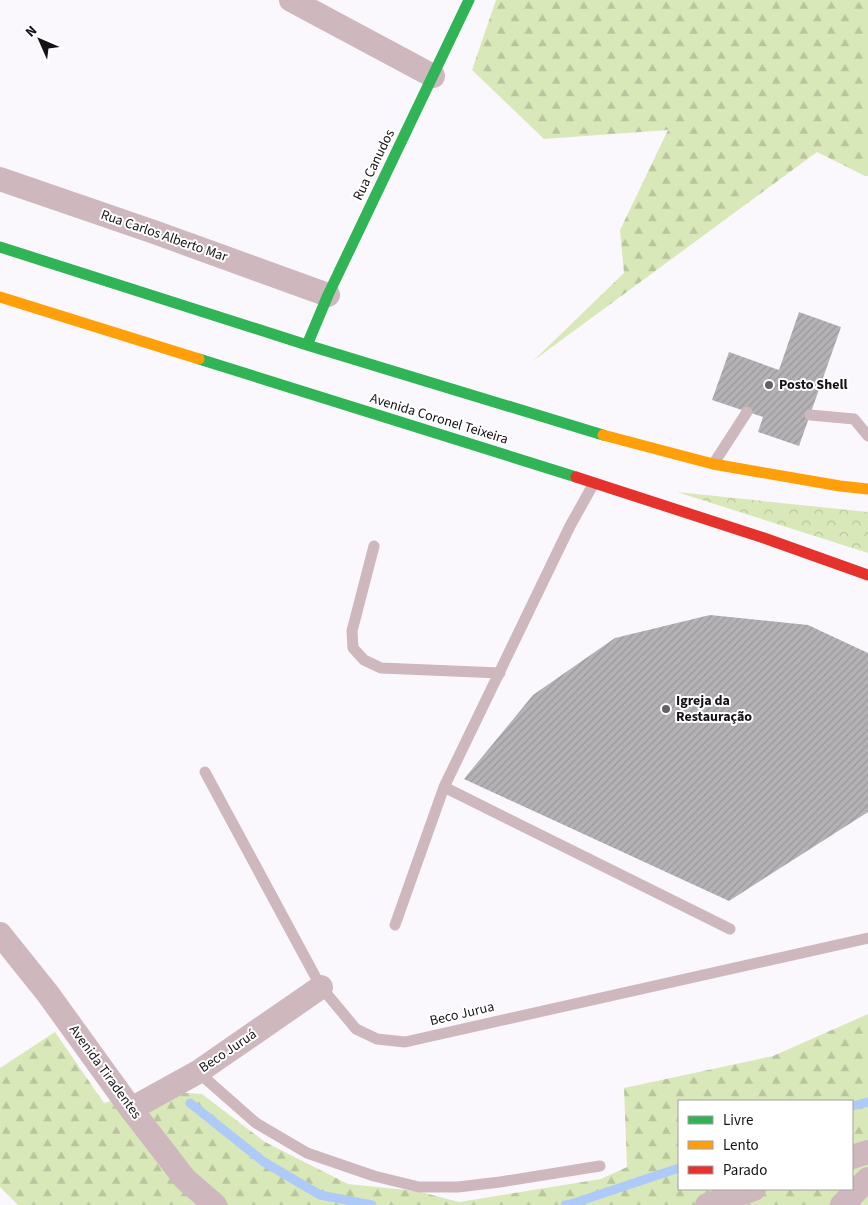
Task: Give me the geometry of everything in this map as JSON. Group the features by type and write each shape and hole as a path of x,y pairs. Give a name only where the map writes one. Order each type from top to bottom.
{"main road":[{"name":"Rua Canudos","path":"307,344 328,295 469,0"},
{"path":"0,247 585,430 713,464 868,489"},
{"name":"Avenida Coronel Teixeira","path":"0,297 594,483 764,538 868,575"}],"street":[{"path":"291,0 433,76"},
{"name":"Rua Carlos Alberto Mar","path":"0,179 328,295"},
{"name":"Avenida Tiradentes","path":"0,934 48,994 131,1109 185,1179 215,1205"},
{"name":"Beco Juruá","path":"131,1109 198,1072 321,987"},
{"path":"853,1157 868,1152"},
{"path":"842,1205 868,1179"},
{"path":"707,1205 751,1190"}],"lane":[{"path":"713,464 747,412"},
{"path":"810,415 854,419 868,436"},
{"path":"395,925 444,787 570,526 594,483"},
{"path":"374,546 352,631 353,648 364,660 381,668 500,673"},
{"name":"Beco Jurua","path":"205,772 321,987 356,1029 378,1039 405,1042 868,938"},
{"path":"444,787 730,929"},
{"path":"198,1072 256,1123 307,1153 374,1176 419,1187 458,1187 600,1166"}],"green space":[{"path":"496,0 868,0 868,176 817,152 533,361 624,273 620,230 668,130 544,139 472,70"},
{"path":"677,492 868,512 868,553"},
{"path":"868,1014 868,1205 18,1205 0,1187 0,1068 55,1032 104,1103 146,1090 202,1094 265,1142 348,1184 417,1191 459,1202 601,1179 627,1167 624,1088 773,1056"}],"building":[{"name":"Posto Shell","path":"799,312 841,327 799,446 758,432 763,417 712,400 729,352 779,370"},
{"path":"710,615 808,625 868,653 868,812 729,901 464,779 533,695 615,638"}],"waterway":[{"path":"853,1106 868,1102"},
{"path":"190,1103 264,1162 320,1195 372,1205"},
{"path":"565,1205 678,1168"}],"traffic: fast":[{"path":"307,345 328,295 469,0"},
{"path":"0,247 307,345 603,435"},
{"path":"199,359 576,477"}],"traffic: slow":[{"path":"0,297 199,359"},
{"path":"603,435 713,464 868,489"}],"traffic: jam":[{"path":"576,477 764,538 868,575"}],"place":[{"name":"Posto Shell","path":"769,385"},
{"name":"Igreja da Restauração","path":"666,709"}]}
